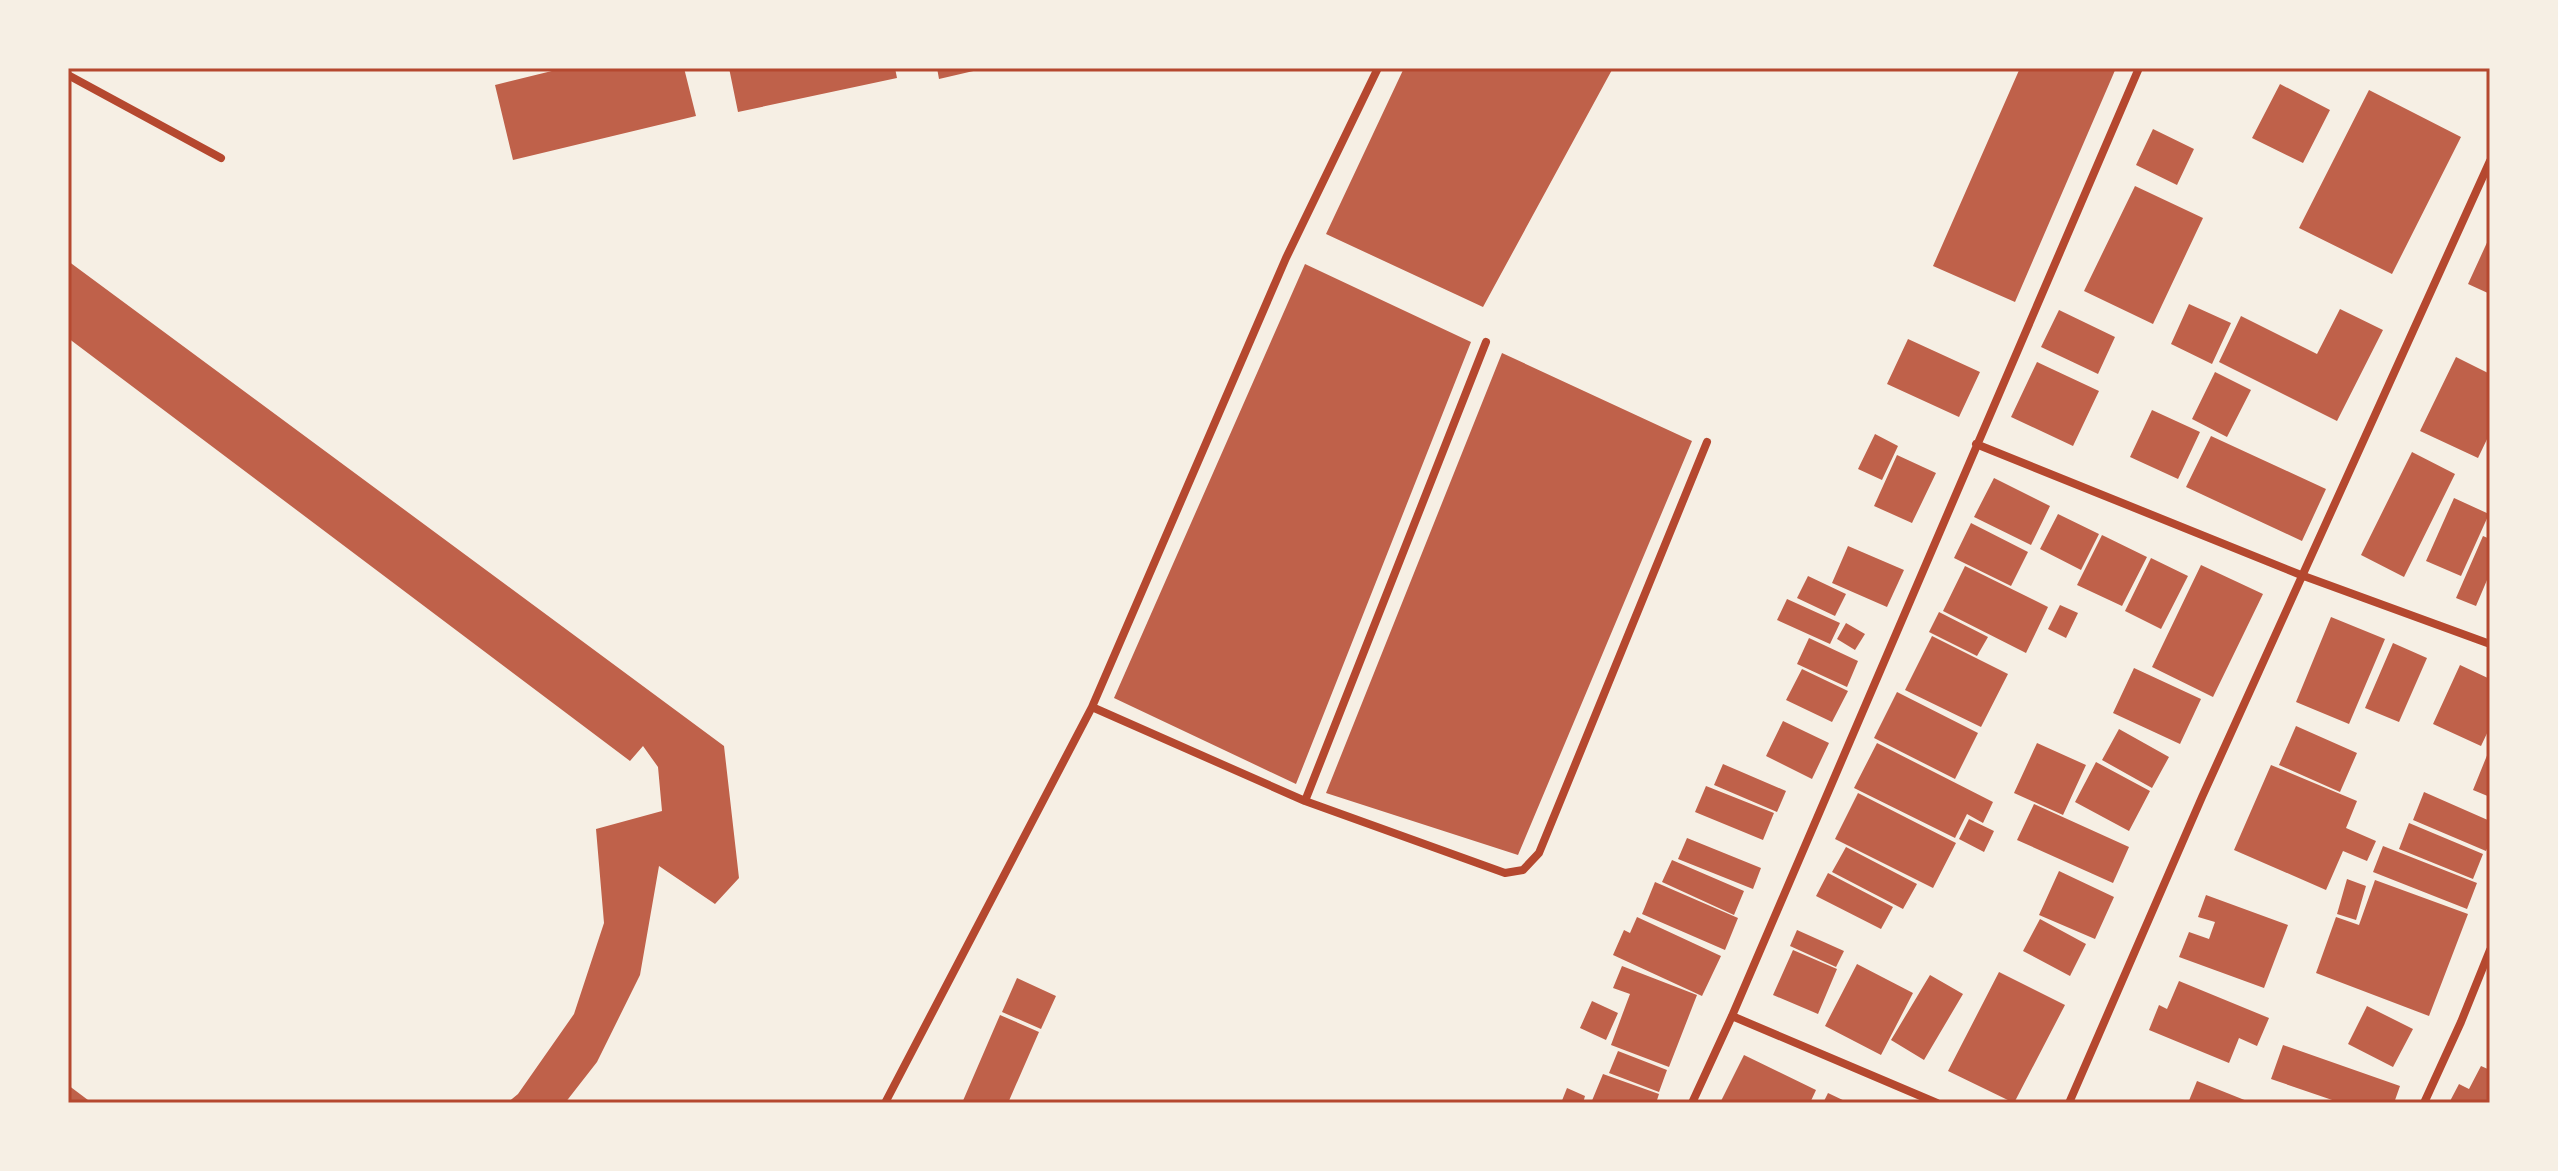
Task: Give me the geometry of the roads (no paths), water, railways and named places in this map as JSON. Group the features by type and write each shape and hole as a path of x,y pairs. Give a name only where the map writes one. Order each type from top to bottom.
{"street":[{"path":"885,1103 1092,707 1286,258 1378,68"},
{"path":"1692,1103 2139,68"},
{"path":"68,75 221,158"},
{"path":"2069,1103 2301,575 2490,161"},
{"path":"1305,801 1486,342"},
{"path":"1092,707 1305,801 1505,873 1523,870 1539,853 1707,442"},
{"path":"1976,444 2301,575 2490,644"},
{"path":"2424,1103 2490,950"},
{"path":"1732,1016 1937,1103"}]}
